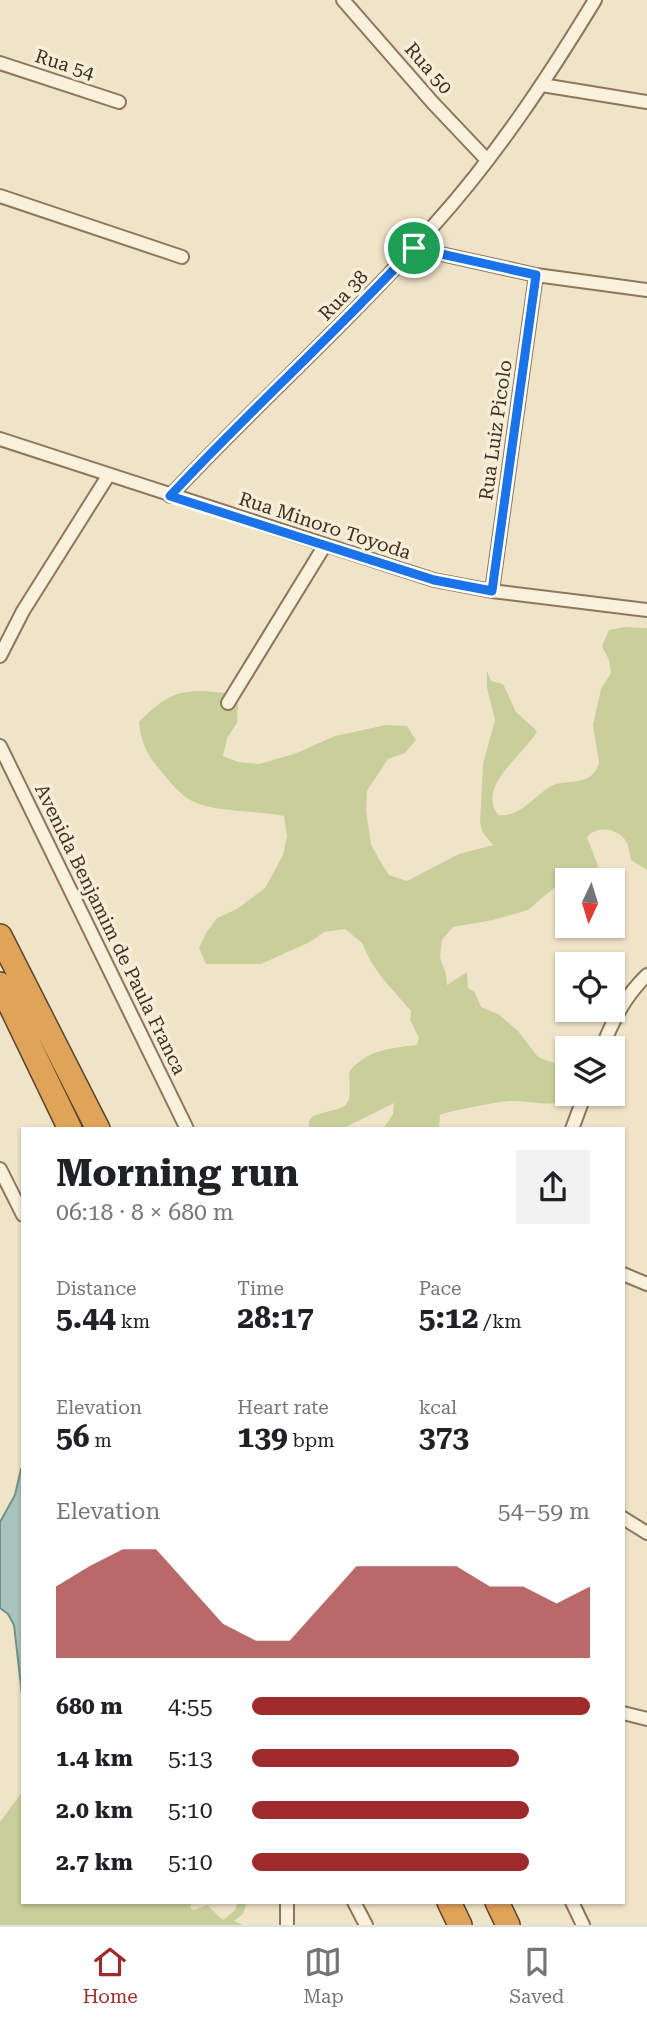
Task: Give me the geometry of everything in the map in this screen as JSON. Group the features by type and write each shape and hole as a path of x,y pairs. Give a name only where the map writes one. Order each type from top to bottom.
{"highway":[{"path":"0,936 97,1127"},
{"path":"0,984 69,1127"},
{"path":"450,1904 460,1925"},
{"path":"499,1904 508,1925"}],"street":[{"name":"Rua 50","path":"343,0 487,160"},
{"name":"Rua 38","path":"170,496 219,444 367,300 414,248 487,160 542,85 595,0"},
{"name":"Rua 54","path":"0,63 118,102"},
{"path":"542,85 647,102"},
{"path":"0,196 182,257"},
{"path":"414,248 536,275 647,290"},
{"name":"Rua Luiz Picolo","path":"492,591 536,275"},
{"name":"Rua Minoro Toyoda","path":"0,439 434,580 492,591 647,610"},
{"path":"0,656 23,611 108,476"},
{"path":"228,703 325,545"},
{"name":"Avenida Benjamim de Paula Franca","path":"0,746 186,1127"},
{"path":"607,1036 631,990 647,975"},
{"path":"573,1127 581,1106"},
{"path":"0,1169 21,1211"},
{"path":"625,1276 647,1284"},
{"path":"625,1519 647,1533"},
{"path":"625,1714 647,1719"},
{"path":"287,1904 287,1925"},
{"path":"355,1904 366,1925"},
{"path":"573,1904 583,1925"}],"green space":[{"path":"624,627 647,628 647,870 631,860 627,843 619,834 608,830 592,833 587,837 597,868 555,868 555,887 528,910 453,927 442,940 440,958 447,985 467,972 468,988 475,992 481,1007 498,1014 518,1031 538,1057 555,1063 555,1103 509,1101 444,1113 440,1115 439,1127 384,1127 393,1114 394,1103 346,1127 309,1127 313,1116 345,1105 350,1095 349,1072 363,1059 380,1051 417,1045 419,1038 410,1020 411,1011 383,979 362,943 345,929 324,932 310,942 261,964 206,964 199,948 206,933 217,918 237,909 265,888 283,855 287,837 284,816 212,808 187,798 148,754 139,722 160,703 178,694 198,691 226,693 238,704 237,723 227,738 223,756 238,762 259,764 294,754 335,736 386,725 407,726 416,740 405,753 388,759 367,791 366,810 371,844 380,861 389,875 407,881 459,854 493,845 483,833 480,823 483,764 495,720 487,688 487,671 491,681 503,684 516,712 537,731 498,782 493,793 493,804 498,815 520,810 551,786 584,780 595,771 599,763 593,725 601,689 611,673 609,660 602,646 609,630"},
{"path":"21,1794 21,1904 191,1904 190,1908 194,1910 207,1905 223,1920 235,1910 237,1904 246,1904 243,1914 234,1921 243,1925 0,1925 0,1822"}],"water":[{"path":"21,1469 21,1686 14,1625 8,1614 0,1608 0,1522 15,1495"}],"route":[{"path":"414,248 536,275 492,591 434,580 170,496 219,444 367,300 414,248"}]}
